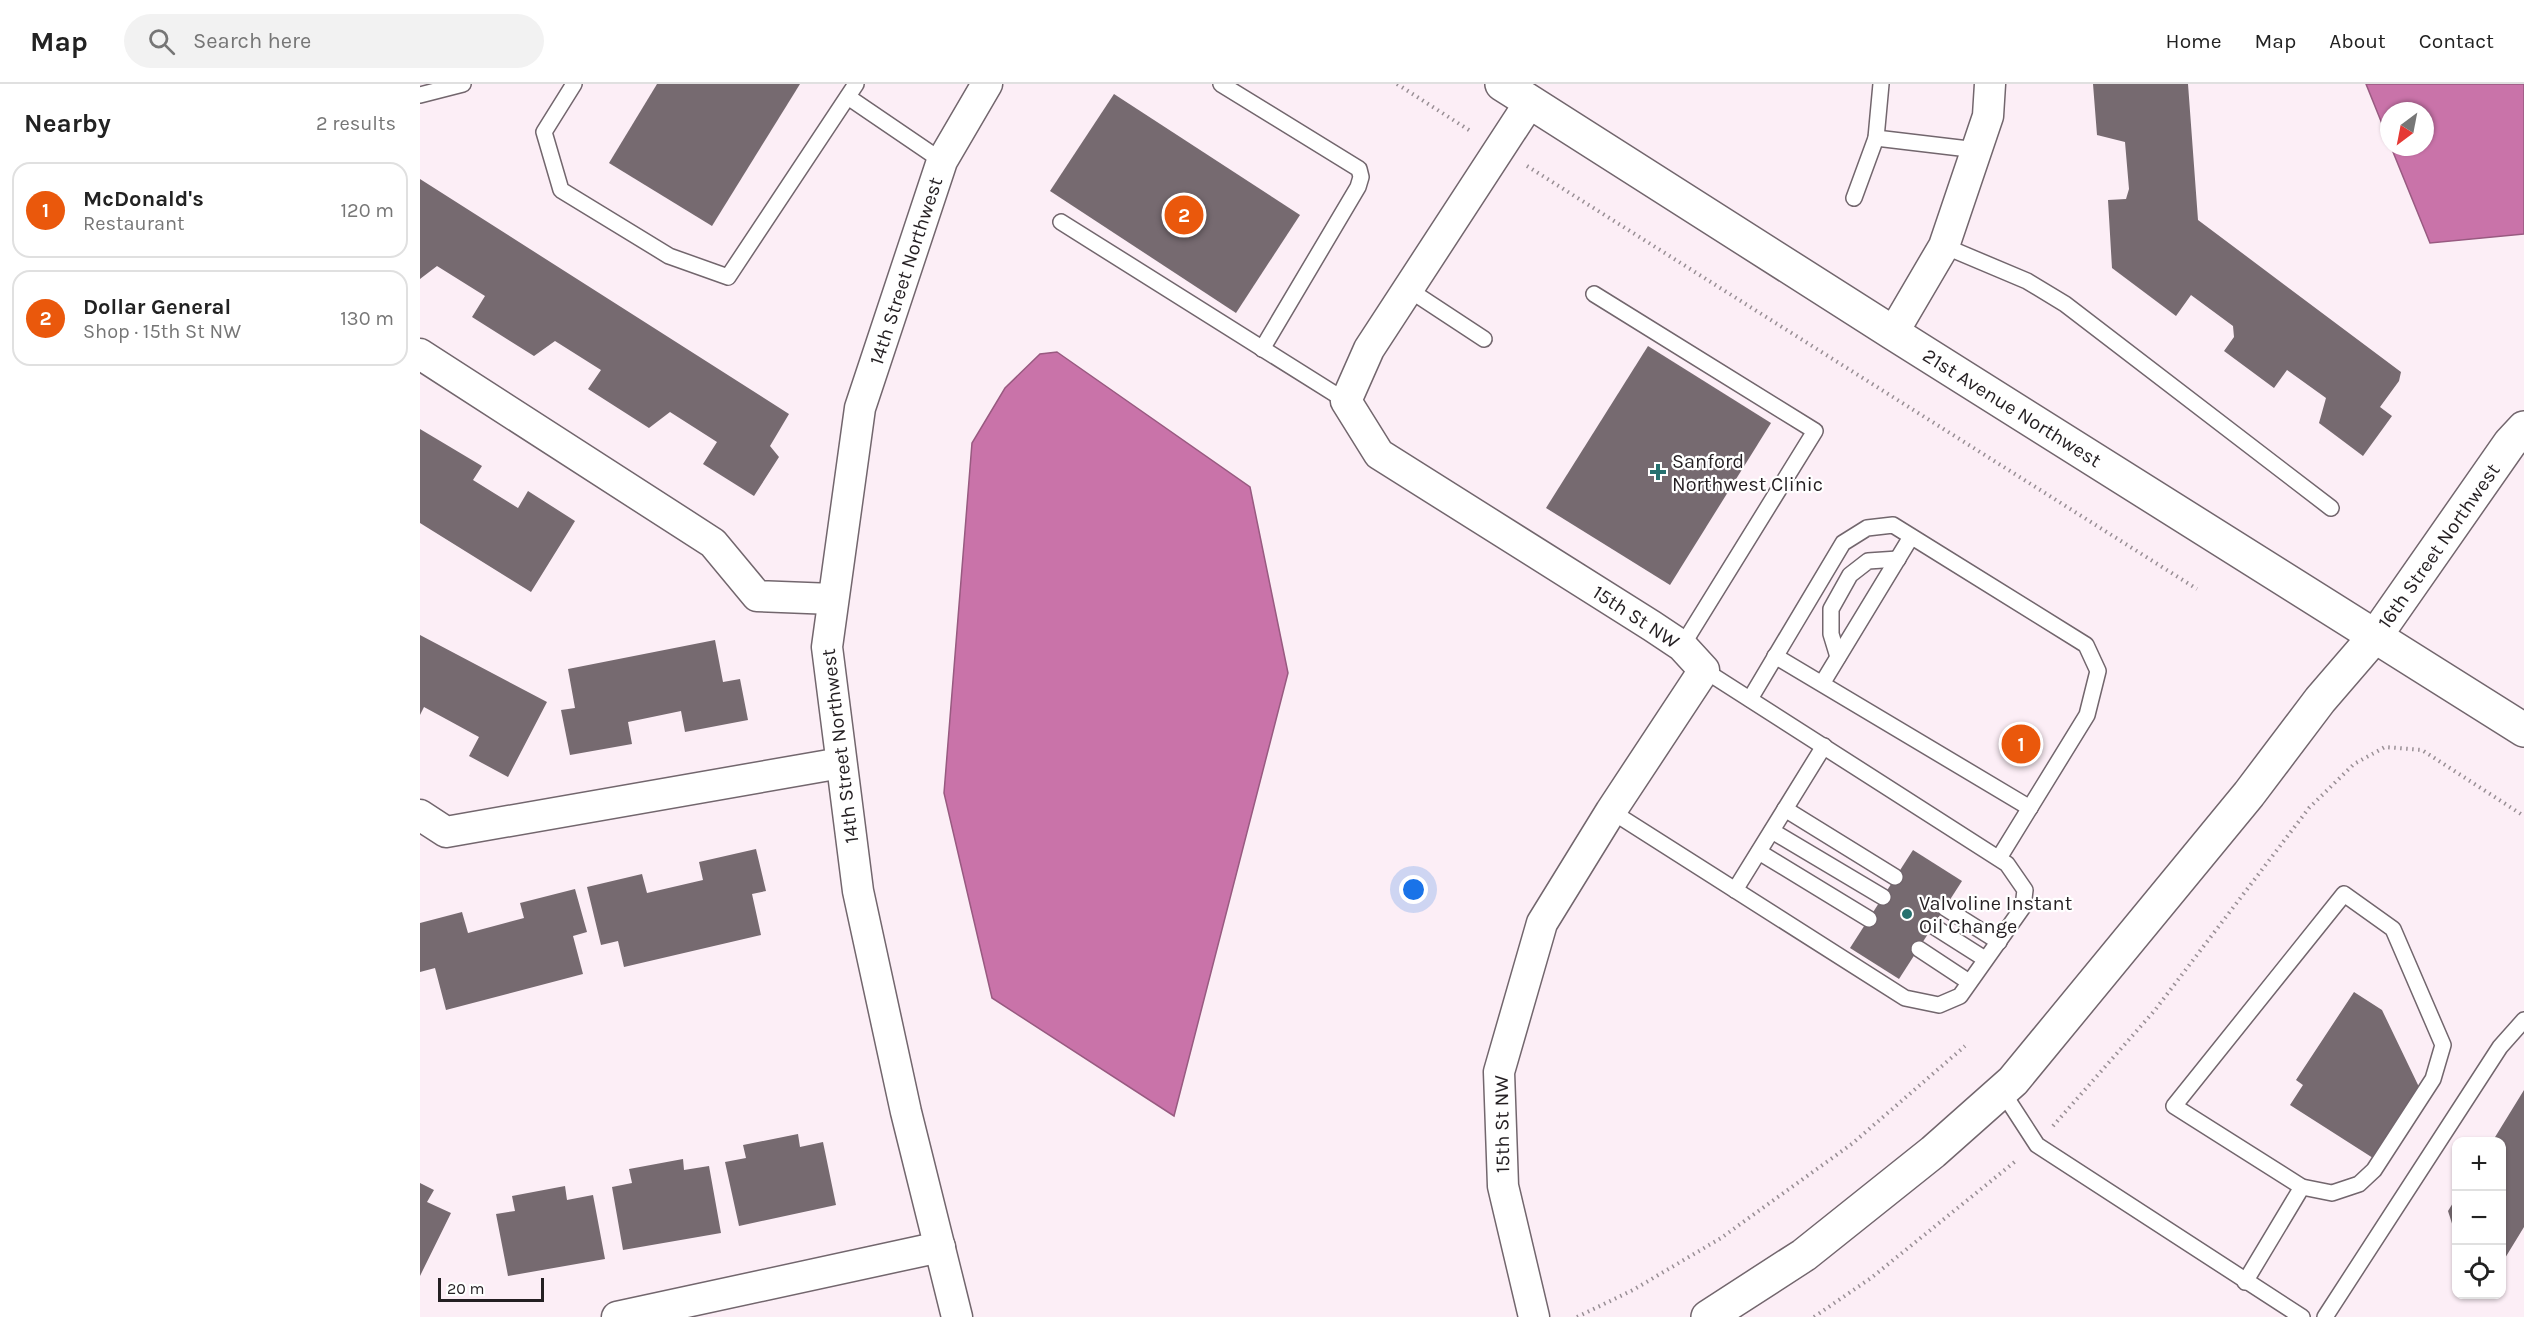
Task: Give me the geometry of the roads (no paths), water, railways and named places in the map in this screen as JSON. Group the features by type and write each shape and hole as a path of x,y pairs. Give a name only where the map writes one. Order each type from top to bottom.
{"street":[{"name":"14th Street Northwest","path":"957,1317 906,1112 858,891 827,647 860,408 942,161 987,84"},
{"name":"21st Avenue Northwest","path":"1502,84 2524,730"},
{"path":"1893,333 1944,246 1988,116 1990,84"},
{"path":"1346,401 1369,348 1530,102"},
{"path":"420,354 713,543 757,596 833,599"},
{"name":"15th St NW","path":"1346,401 1379,454 1682,646 1704,670 1611,811 1542,923 1499,1072 1503,1186 1534,1317"},
{"name":"16th Street Northwest","path":"1708,1317 1804,1255 1933,1152 2002,1091 2028,1063 2248,794 2320,700 2376,635 2510,443 2524,428"},
{"path":"420,815 446,832 841,763"},
{"path":"617,1317 940,1247"}],"lane":[{"path":"420,95 463,84"},
{"path":"574,84 544,132 561,190 669,255 728,277 852,90 942,161"},
{"path":"1221,84 1359,169 1361,177 1358,187 1262,349"},
{"path":"1854,198 1876,138 1881,84"},
{"path":"1876,138 1977,150"},
{"path":"1061,222 1346,401"},
{"path":"1944,246 2027,281 2065,304 2331,508"},
{"path":"1408,289 1484,339"},
{"path":"1594,294 1815,431 1682,646"},
{"path":"1749,699 1843,543 1867,528 1893,525 2086,645 2098,671 2087,715 1999,858"},
{"path":"1822,682 1911,537"},
{"path":"1838,657 1831,634 1831,609 1850,575 1868,561 1898,559"},
{"path":"1775,656 2030,808"},
{"path":"1611,811 1905,998 1939,1005 1960,996 2023,908 2025,890 2014,871 1999,858 1704,670"},
{"path":"1735,890 1824,746"},
{"path":"1785,809 1895,877"},
{"path":"1772,831 1883,897"},
{"path":"1759,852 1869,919"},
{"path":"2344,894 2393,929 2443,1045 2433,1079 2374,1170 2359,1184 2332,1193 2302,1187 2174,1106 2344,894"},
{"path":"1945,908 1999,942"},
{"path":"1933,926 1985,959"},
{"path":"1918,949 1969,982"},
{"path":"2325,1317 2500,1047 2524,1020"},
{"path":"2002,1091 2037,1145 2302,1317"},
{"path":"2245,1282 2302,1187"}],"place":[{"name":"Dollar General","path":"1184,215"},
{"name":"Sanford Northwest Clinic","path":"1658,472"},
{"name":"McDonald's","path":"2021,744"},
{"name":"Valvoline Instant Oil Change","path":"1907,914"}]}
